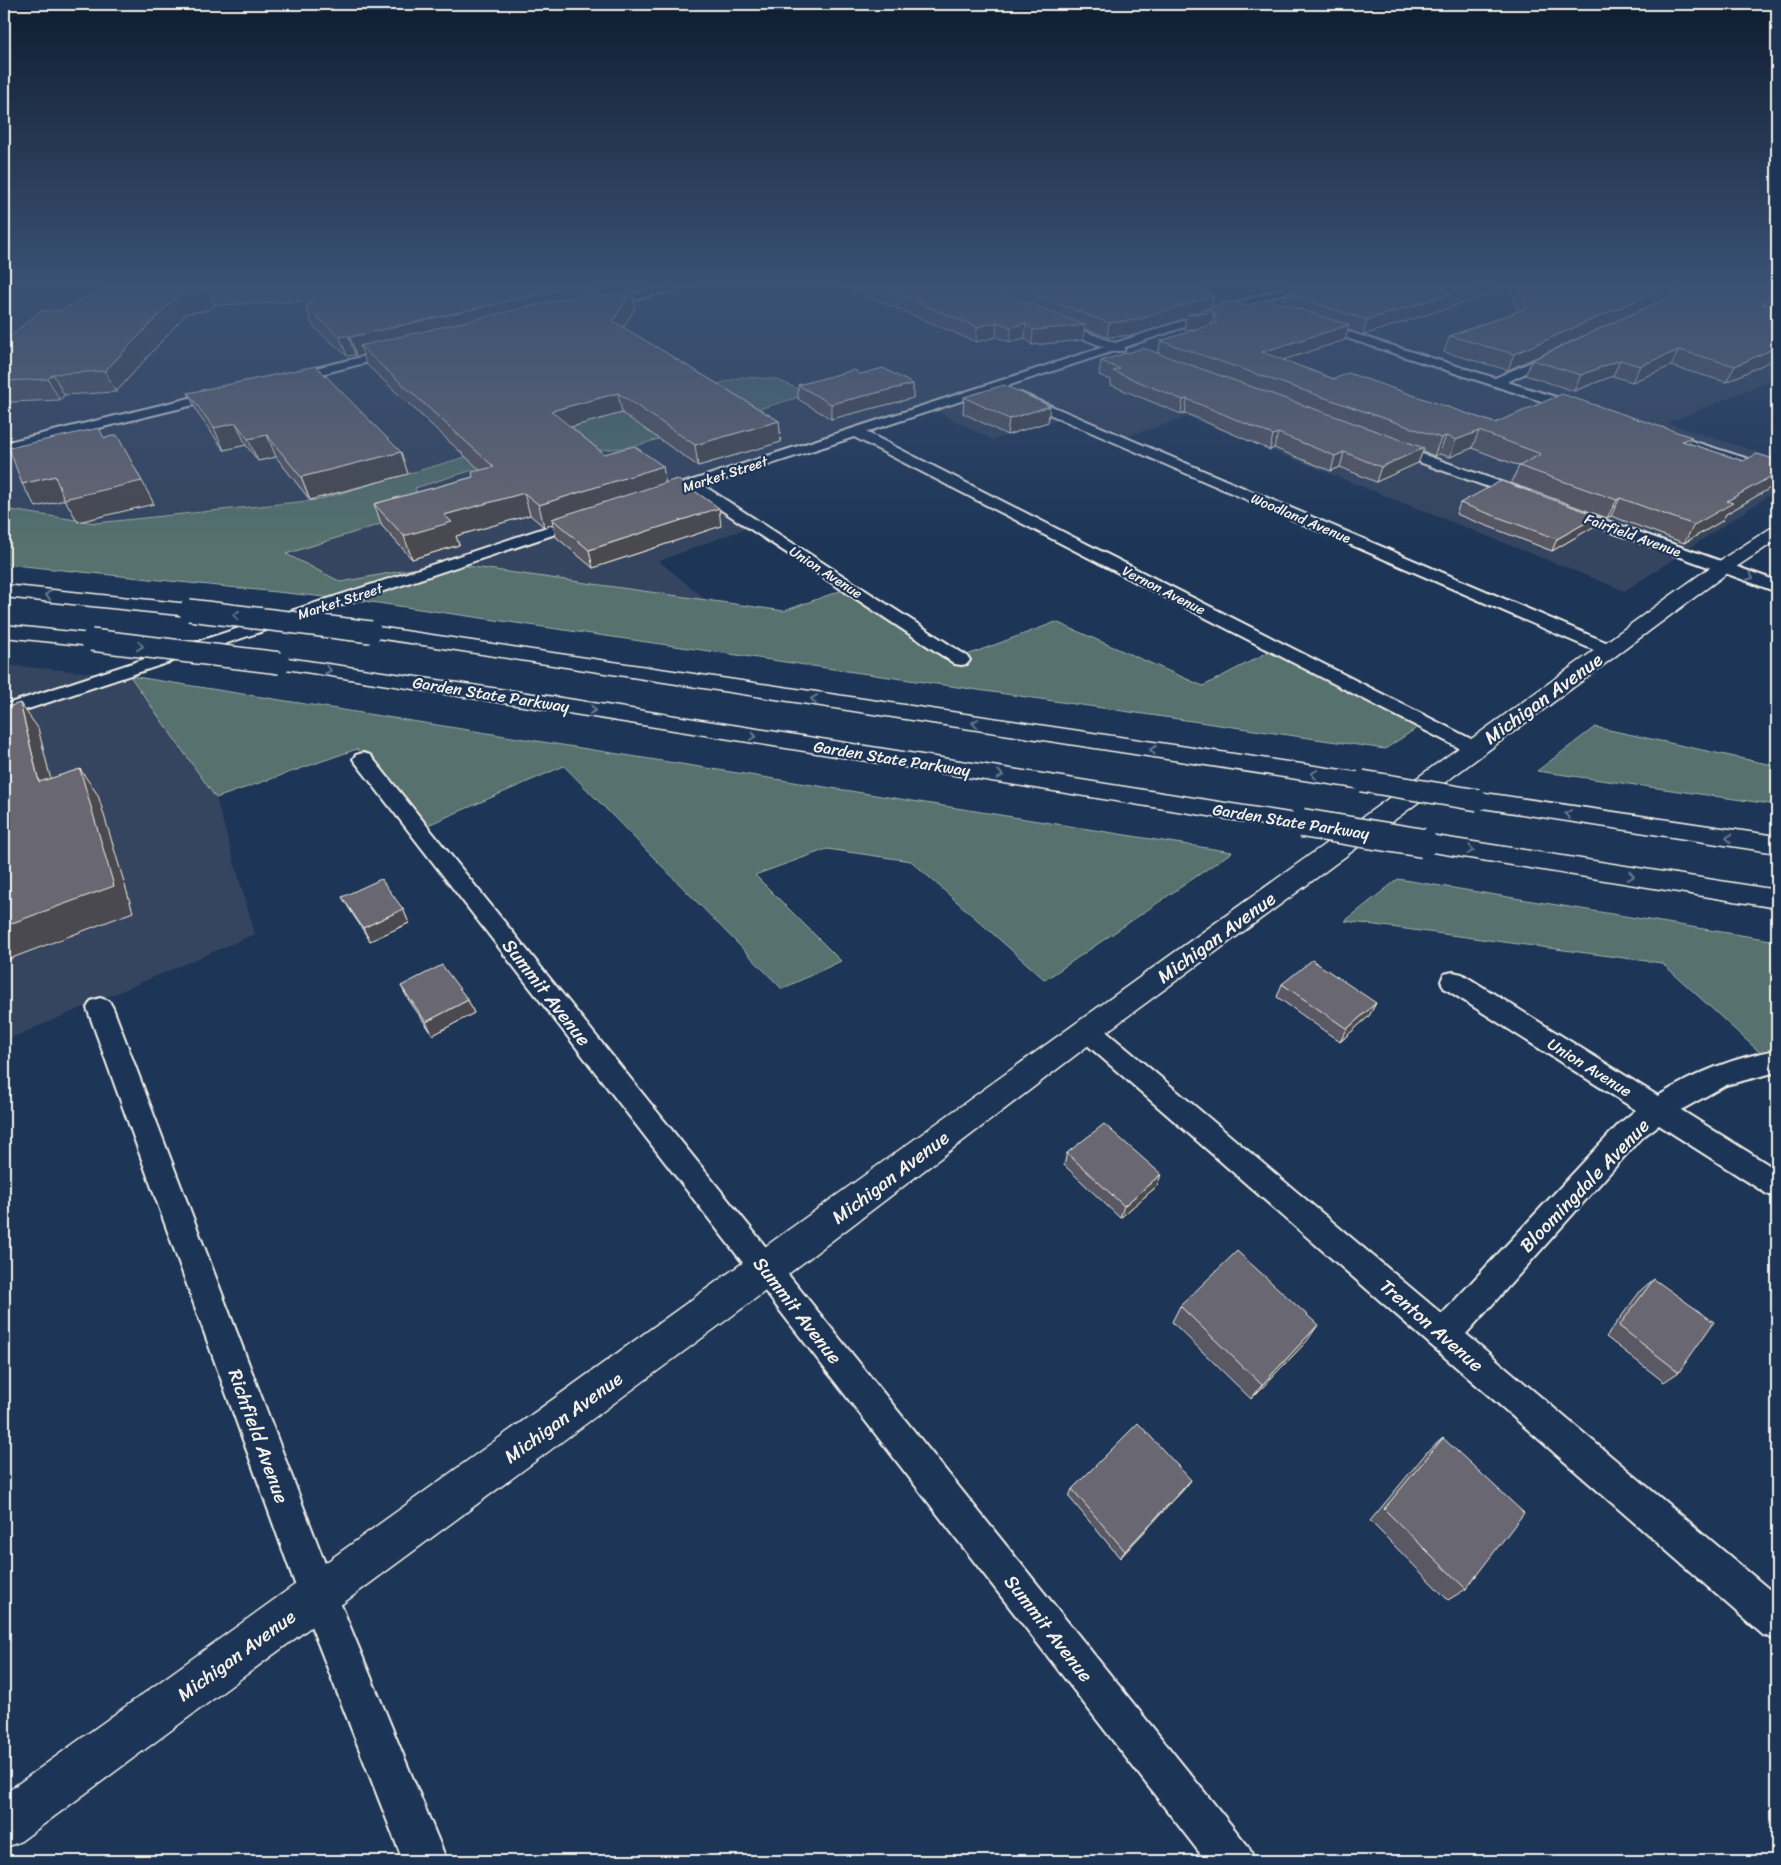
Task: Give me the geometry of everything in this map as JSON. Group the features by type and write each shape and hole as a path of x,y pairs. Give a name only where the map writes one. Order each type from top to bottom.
{"main road":[{"name":"Michigan Avenue","path":"4,1824 766,1269 1087,1030 1295,881 1723,567 1777,532"},
{"path":"4,591 92,599 371,632 1777,845"},
{"name":"Garden State Parkway","path":"4,631 280,663 578,708 1777,899"}],"street":[{"path":"278,381 314,372"},
{"name":"Market Street","path":"645,500 1035,372"},
{"path":"1464,372 1590,412"},
{"path":"1496,382 1519,372"},
{"name":"Woodland Avenue","path":"993,386 1610,650"},
{"path":"4,447 230,393"},
{"path":"1646,430 1777,472"},
{"name":"Vernon Avenue","path":"855,432 1474,748"},
{"path":"1377,442 1536,499"},
{"name":"Union Avenue","path":"692,485 961,660"},
{"name":"Fairfield Avenue","path":"1555,506 1777,587"},
{"name":"Market Street","path":"4,711 597,516"},
{"name":"Summit Avenue","path":"363,759 1233,1861"},
{"name":"Union Avenue","path":"1453,981 1777,1185"},
{"name":"Richfield Avenue","path":"100,1008 318,1595 425,1861"},
{"name":"Trenton Avenue","path":"1087,1030 1777,1621"},
{"name":"Bloomingdale Avenue","path":"1444,1335 1630,1131 1657,1110 1693,1088 1728,1073 1777,1061"}],"shaded area":[{"path":"4,372 1777,372 1777,378 1667,423 1777,458 1777,490 1625,591 1187,417 1120,439 1066,417 993,440 928,407 691,484 755,525 659,561 709,602 445,563 341,582 285,554 424,510 415,488 508,459 742,377 317,500 96,523 4,509"},
{"path":"4,665 130,676 216,798 255,934 4,1041"}],"green space":[{"path":"742,377 776,379 809,394 632,447 508,459 415,488 425,510 286,554 341,582 445,563 784,611 848,588 967,655 1056,622 1203,686 1278,647 1429,720 1385,749 364,601 4,564 4,509 96,523 317,500"},
{"path":"130,676 1232,852 1045,980 911,861 827,849 755,875 841,961 782,989 564,766 421,828 357,749 216,798"},
{"path":"1595,727 1777,766 1777,805 1537,771"},
{"path":"1398,879 1777,941 1777,1059 1767,1059 1662,963 1345,921"}],"building":[{"path":"4,372 87,372 53,374 48,379 4,381"},
{"path":"287,372 322,372 401,452 301,477 267,435 248,439 236,423 214,428 188,393"},
{"path":"389,372 698,372 779,421 695,445 618,393 551,411 604,454 634,446 663,466 539,505 524,493 444,515 452,522 404,536 374,504 473,477 472,472 494,467"},
{"path":"846,372 861,374 891,372 913,384 831,404 798,385"},
{"path":"1115,372 1211,372 1424,448 1381,467 1344,452 1335,456 1278,433 1273,435 1187,399 1183,400"},
{"path":"1251,372 1315,372 1334,379 1348,373 1495,423 1562,394 1692,437 1682,441 1743,461 1757,454 1777,460 1777,473 1727,501 1733,503 1694,525 1620,498 1617,500 1519,466 1541,454 1479,431 1456,440 1446,436 1441,438"},
{"path":"1571,372 1589,372 1581,375"},
{"path":"1004,385 1050,406 1009,419 964,397"},
{"path":"99,428 104,438 117,435 142,481 64,499 55,476 22,484 9,448"},
{"path":"677,479 719,508 589,550 552,519"},
{"path":"1501,481 1598,516 1557,539 1460,503"},
{"path":"20,703 39,782 80,769 114,886 4,926 4,708"},
{"path":"381,879 403,909 363,928 342,897"},
{"path":"1312,960 1376,1003 1347,1029 1282,984"},
{"path":"442,965 468,1000 426,1022 401,986"},
{"path":"1104,1124 1161,1174 1124,1206 1067,1153"},
{"path":"1237,1251 1318,1325 1262,1385 1180,1306"},
{"path":"1654,1279 1714,1322 1679,1372 1619,1326"},
{"path":"1138,1423 1191,1480 1125,1551 1072,1489"},
{"path":"1443,1438 1524,1513 1466,1589 1384,1509"}]}
